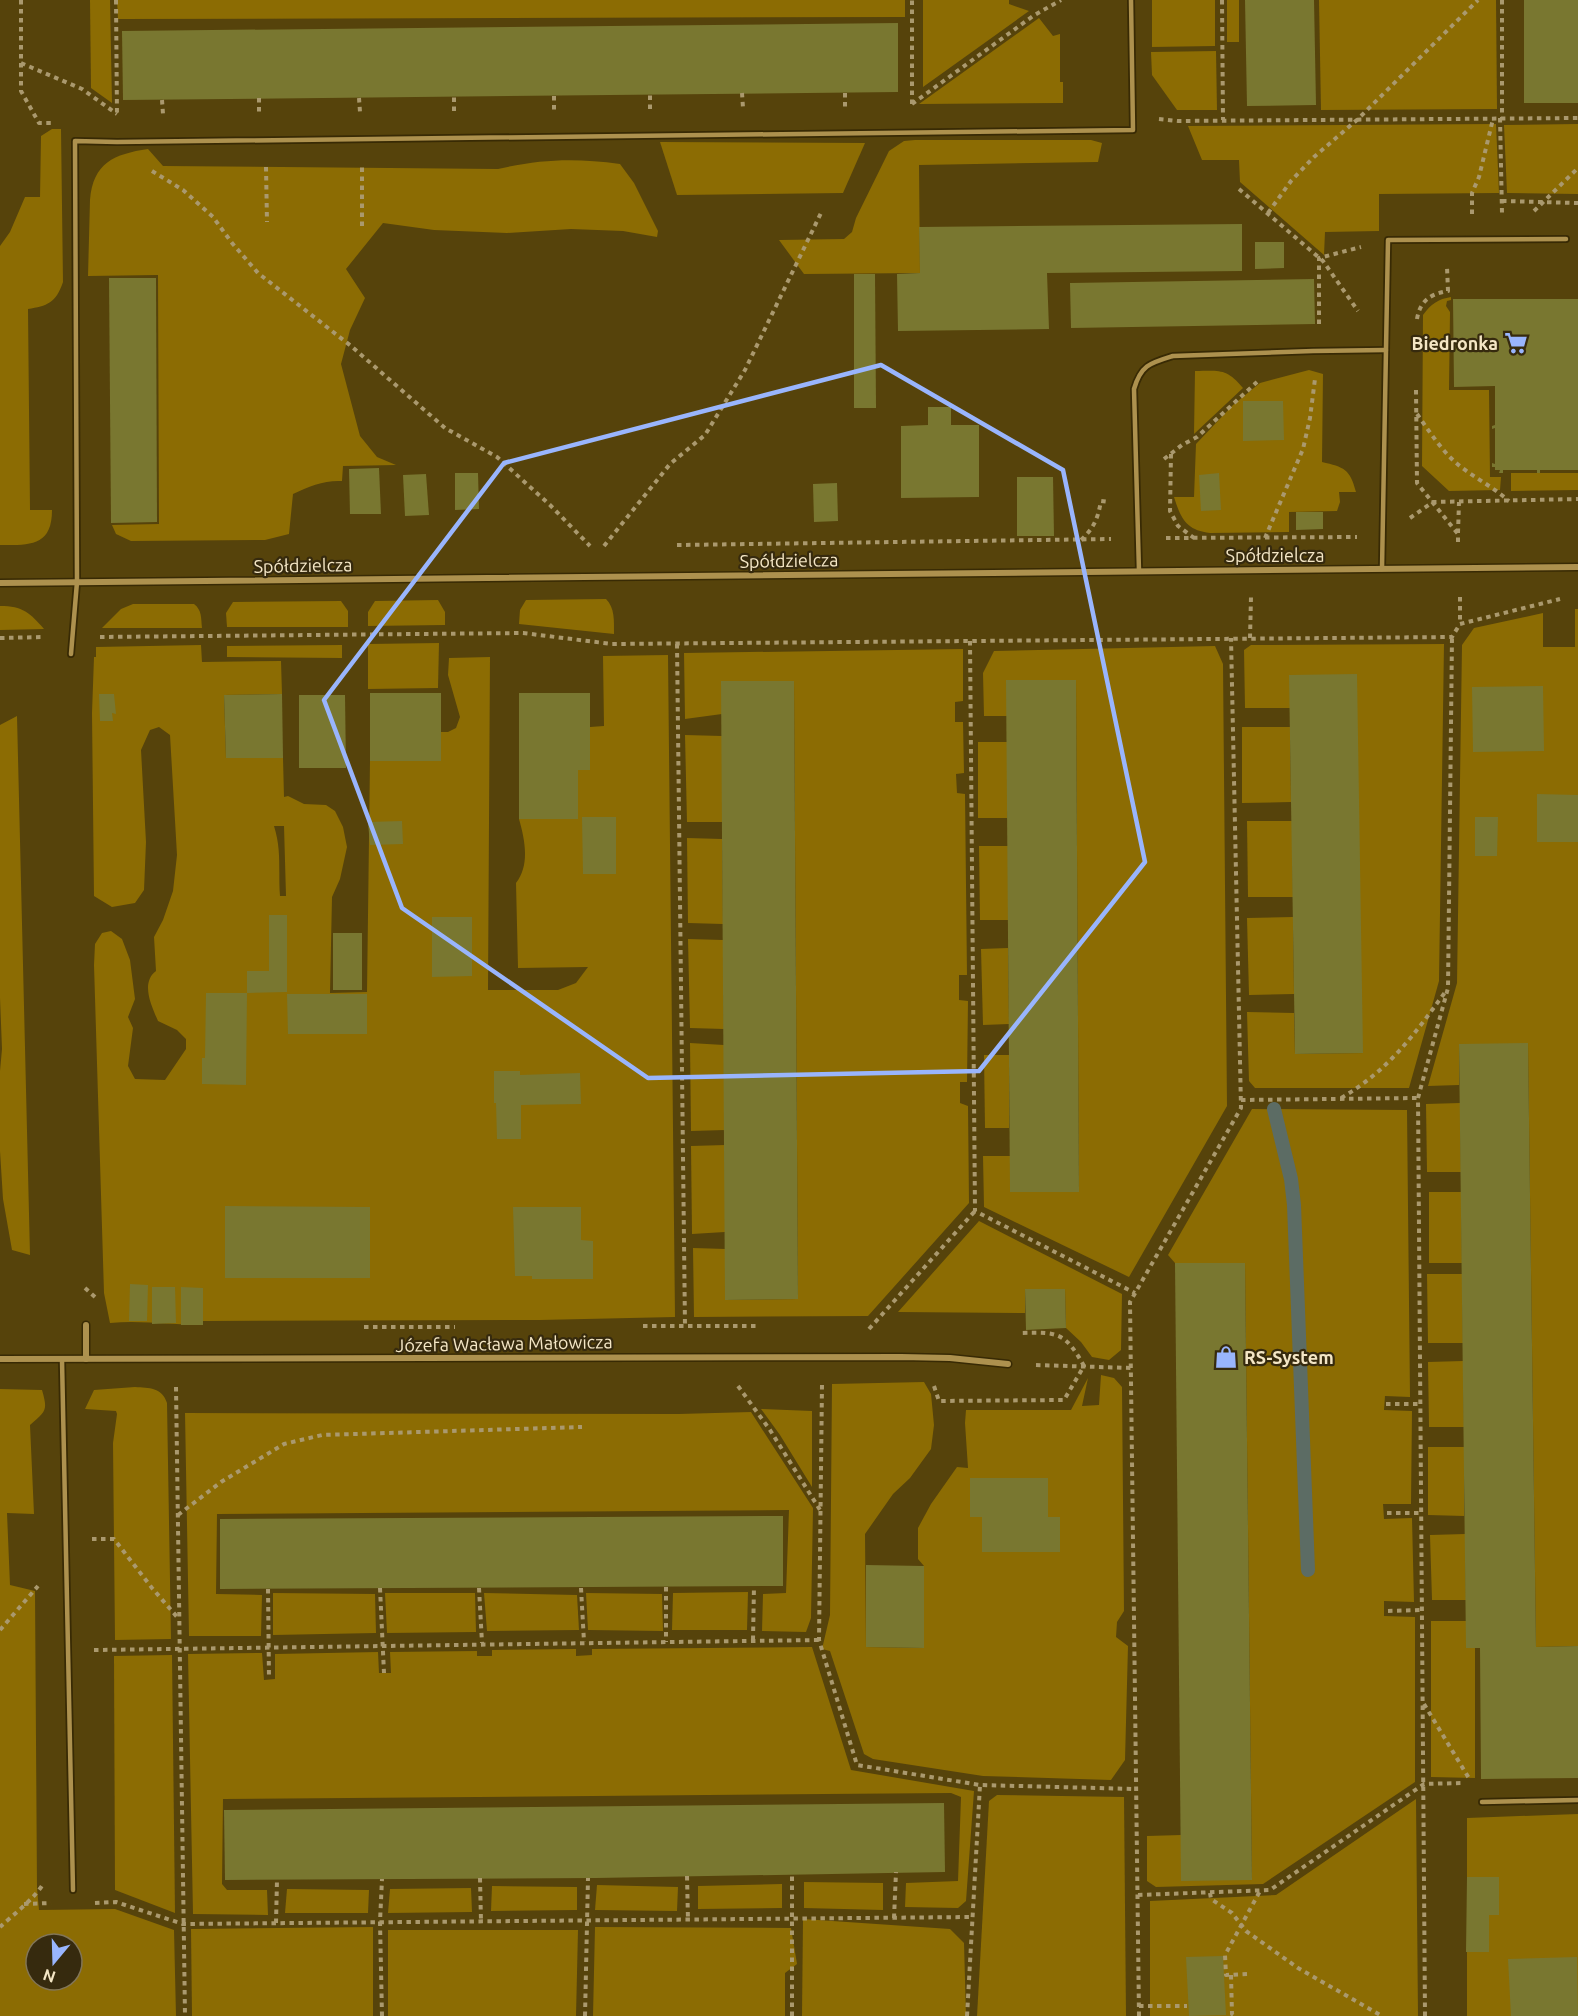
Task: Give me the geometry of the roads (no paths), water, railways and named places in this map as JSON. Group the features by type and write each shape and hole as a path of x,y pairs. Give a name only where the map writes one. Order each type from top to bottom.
{"street":[{"name":"Spółdzielcza","path":"0,583 1578,567"},
{"path":"86,1325 86,1359"},
{"name":"Józefa Wacława Małowicza","path":"0,1359 950,1358 1008,1364"}],"lane":[{"path":"71,654 77,582 75,141 1133,130 1131,0"},
{"path":"1382,569 1388,240 1566,239"},
{"path":"1139,572 1134,389 1138,374 1153,363 1173,356 1386,350"},
{"path":"62,1360 73,1890"},
{"path":"1482,1802 1578,1800"}],"waterway":[{"path":"1274,1109 1291,1179 1294,1205 1308,1570"}],"place":[{"name":"Biedronka","path":"1516,343"},
{"name":"RS-System","path":"1226,1357"}]}
